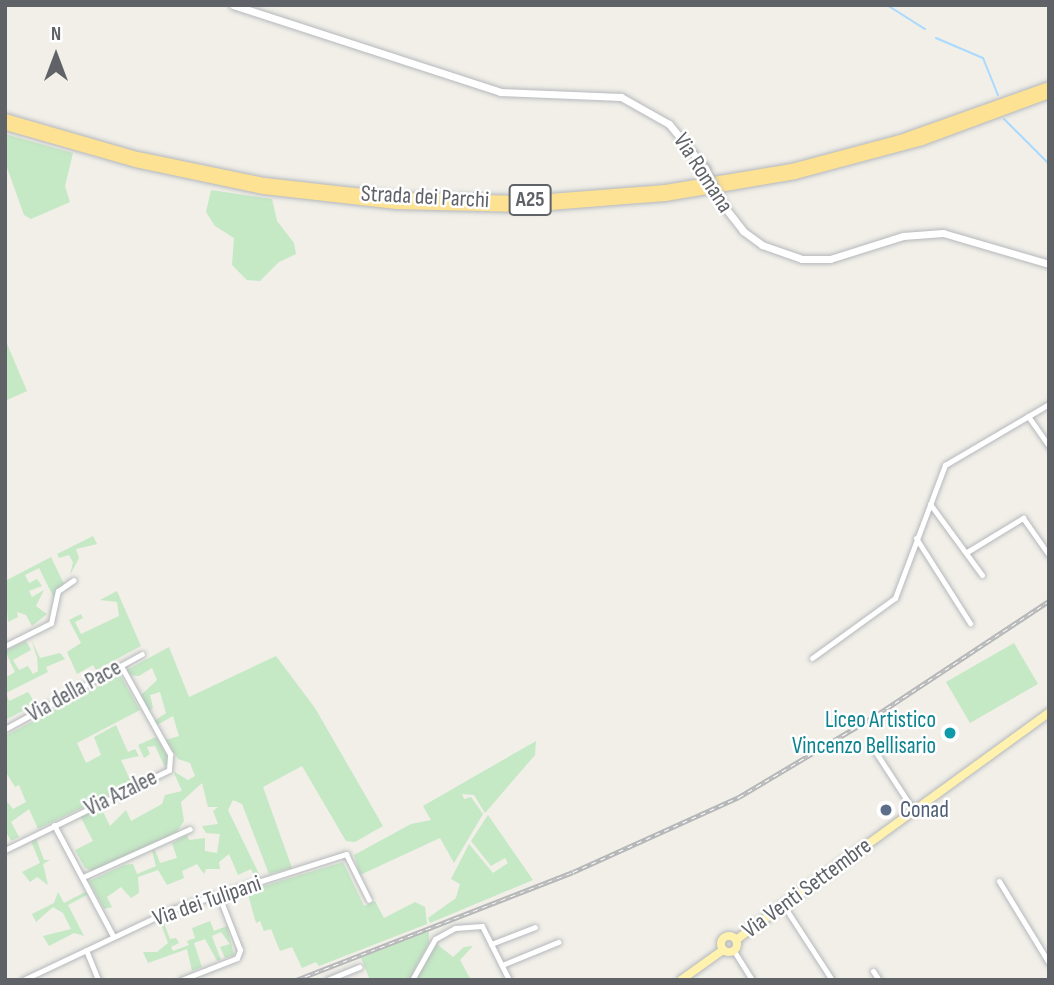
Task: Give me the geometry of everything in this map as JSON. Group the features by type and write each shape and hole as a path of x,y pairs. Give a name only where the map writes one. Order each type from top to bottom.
{"highway":[{"name":"Strada dei Parchi","path":"5,118 145,158 264,182 398,197 524,200 656,190 791,168 923,132 1049,86"},
{"name":"Strada dei Parchi","path":"5,125 135,162 263,189 396,204 524,207 655,197 795,174 922,140 1049,93"}],"main road":[{"name":"Via Romana","path":"233,5 500,92 621,97 669,124 705,168 723,205 743,231 762,245 802,259 830,259 903,236 943,233 1049,264"},
{"name":"Via Venti Settembre","path":"681,980 723,950 725,938 736,940 1049,713"},
{"path":"723,950 734,951 736,940"}],"street":[{"path":"812,658 895,598 945,465 1049,404"},
{"path":"1028,416 1049,446"},
{"path":"929,503 982,576"},
{"path":"967,552 1023,517 1049,555"},
{"path":"916,538 970,624"},
{"path":"5,646 51,623 58,592 74,580"},
{"name":"Via della Pace","path":"5,729 142,654"},
{"name":"Via Azalee","path":"5,850 172,765 170,754 121,666"},
{"path":"871,745 914,811"},
{"path":"54,825 113,936"},
{"path":"83,877 190,829"},
{"name":"Via dei Tulipani","path":"23,980 173,909 346,853 369,900"},
{"path":"999,881 1049,963"},
{"path":"181,980 237,958 240,950 219,896"},
{"path":"784,906 832,980"},
{"path":"412,980 435,939 455,928 482,926 509,980"},
{"path":"491,944 535,927"},
{"path":"502,965 558,942"},
{"path":"86,950 98,980"},
{"path":"734,951 752,980"},
{"path":"327,980 359,967"},
{"path":"873,971 879,980"}],"green space":[{"path":"5,134 73,153 65,186 70,202 31,219 24,215 5,162"},
{"path":"211,190 272,199 277,221 294,243 296,254 279,262 260,281 247,280 232,265 234,238 215,226 206,212"},
{"path":"5,339 27,391 5,401"},
{"path":"93,536 97,544 76,549 79,558 70,575 73,562 69,555 59,558 57,554"},
{"path":"51,557 64,584 54,598 39,568 25,575 29,583 37,579 42,586 29,591 32,597 44,590 36,606 47,614 32,626 26,615 17,612 18,617 8,622 5,581"},
{"path":"117,591 141,646 96,670 93,665 77,674 67,652 81,643 69,620 81,614 83,618 75,622 81,634 119,616 117,602 100,600"},
{"path":"31,639 40,658 60,653 65,659 46,667 48,672 6,693 9,701 28,692 36,704 5,720 5,678 15,672 5,651 26,641 31,650 13,660 19,670 28,666 33,674 38,671"},
{"path":"1014,643 1038,684 970,723 946,682"},
{"path":"169,647 189,697 276,656 315,708 383,826 355,842 346,841 302,766 263,787 292,868 269,874 242,804 233,800 228,810 261,878 256,880 251,869 238,875 229,854 219,862 220,869 206,869 204,874 197,864 182,871 184,878 167,885 158,870 138,877 139,893 131,898 121,887 107,897 112,907 104,909 89,881 124,865 133,864 137,874 156,866 152,851 155,850 160,863 177,858 172,843 187,835 189,840 205,838 205,851 217,853 220,834 206,833 202,826 218,824 213,811 218,807 208,807 202,783 181,802 184,821 177,832 92,871 85,868 75,850 93,841 80,816 100,806 110,826 126,810 131,821 162,804 165,795 182,791 173,771 188,780 195,776 190,763 178,759 166,740 179,736 173,716 157,725 154,721 166,713 160,692 150,695 153,708 148,712 140,696 157,680 152,668 139,676 129,675 127,670"},
{"path":"120,675 140,710 77,743 86,763 101,755 94,737 116,725 128,752 135,749 139,756 121,760 132,784 38,829 29,809 11,822 19,837 11,841 5,830 5,799 13,809 26,802 19,785 15,787 5,771 5,736"},
{"path":"156,737 169,759 165,767 155,746 147,747 150,754 144,758 138,745"},
{"path":"536,741 535,755 485,813 474,795 462,794 464,799 471,797 483,814 454,863 440,838 360,875 354,855 411,824 431,820 423,806"},
{"path":"488,815 533,880 430,923 428,918 456,898 460,884 451,879 469,844 493,873 508,863 505,858 491,866 471,841"},
{"path":"36,838 44,860 50,860 43,864 48,885 37,877 30,882 22,872 40,863 31,841"},
{"path":"343,862 364,906 375,901 384,918 415,902 425,907 427,924 319,966 316,962 302,968 292,947 280,951 271,929 264,931 260,921 256,923 247,891"},
{"path":"58,892 64,903 85,892 87,895 68,905 84,936 74,933 49,946 43,936 71,929 63,913 53,907 36,922 32,914 54,903"},
{"path":"170,915 165,926 170,939 176,938 179,943 171,947 173,951 189,945 187,941 195,938 192,928 210,921 214,931 227,926 234,955 225,958 220,947 230,944 221,932 212,936 221,960 217,961 205,939 194,943 202,967 192,971 187,949 148,963 143,952 157,952 168,943 159,919"},
{"path":"429,931 429,943 409,980 370,980 361,958"},
{"path":"437,944 453,957 464,947 473,946 460,960 471,980 415,980"}],"waterway":[{"path":"887,5 925,29"},
{"path":"936,38 983,58 998,95"},
{"path":"1004,119 1049,164"}],"railway":[{"path":"296,980 573,872 739,797 878,714 1049,601"}],"place":[{"name":"Liceo Artistico Vincenzo Bellisario","path":"950,733"},
{"name":"Conad","path":"886,810"}]}
